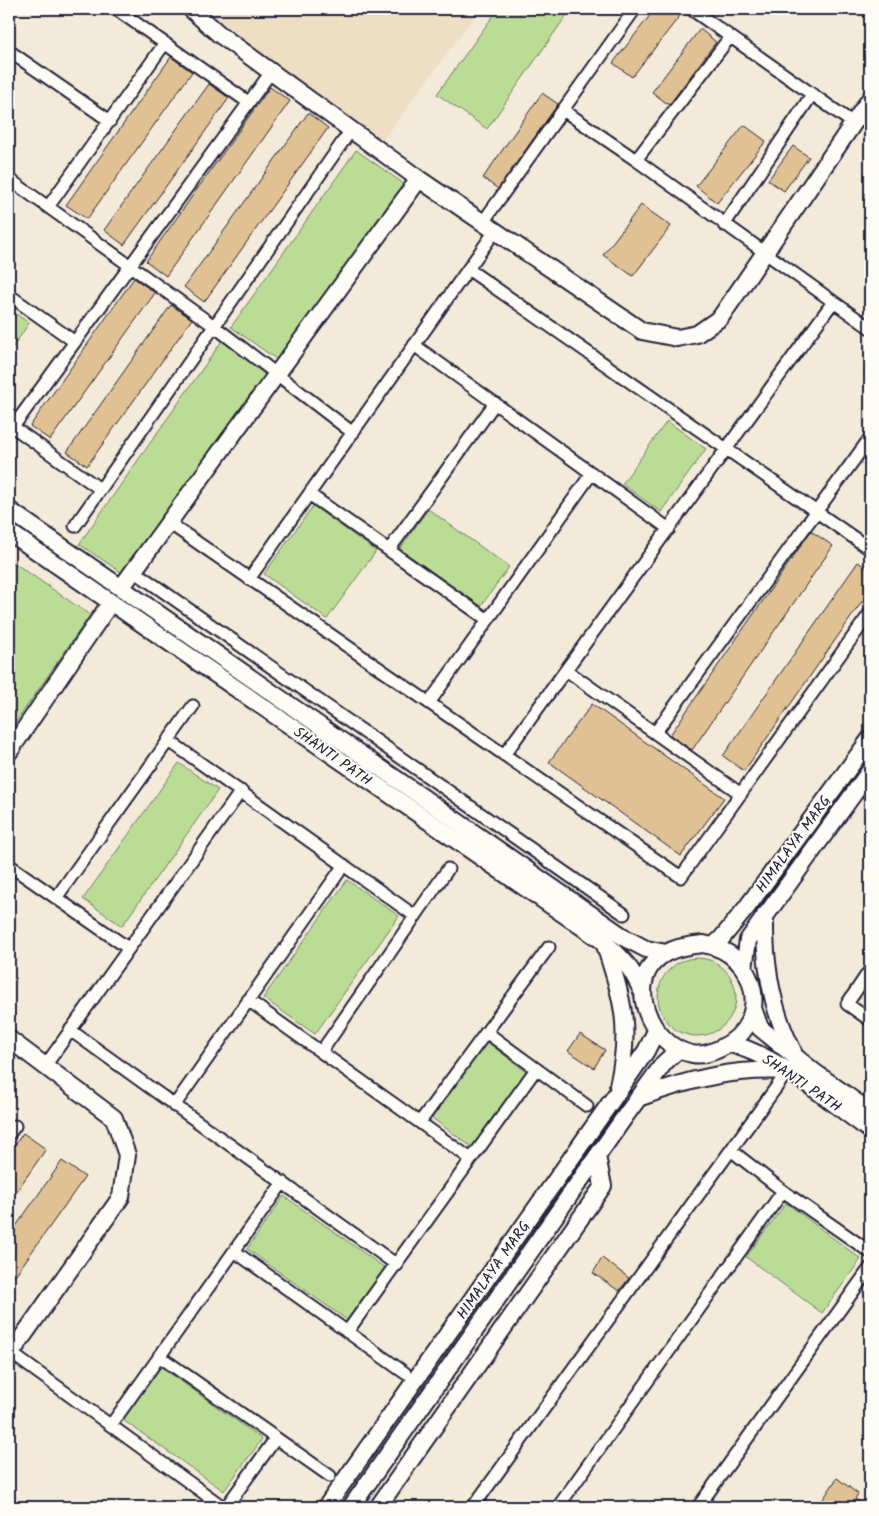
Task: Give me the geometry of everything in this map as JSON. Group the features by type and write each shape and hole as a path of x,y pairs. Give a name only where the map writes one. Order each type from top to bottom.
{"main road":[{"path":"191,9 219,34 419,179 642,331 677,338 698,334 720,318 870,99"},
{"path":"121,588 419,179"},
{"path":"9,510 625,938 646,949 666,953"},
{"name":"SHANTI PATH","path":"9,532 604,942 625,959 634,972 643,993"},
{"path":"9,752 111,602"},
{"name":"HIMALAYA MARG","path":"712,946 722,939 742,913 870,740"},
{"name":"HIMALAYA MARG","path":"744,968 748,940 870,771"},
{"path":"638,1098 685,1081 724,1073 792,1065 771,989 764,949 765,916"},
{"path":"604,942 617,980 626,1021 623,1063 616,1096"},
{"path":"703,944 712,946 734,957 744,968 754,991 754,1011 742,1035 731,1044 716,1051 700,1054 678,1050 660,1038 645,1010 643,993 645,979 649,970 666,953 687,946 703,944"},
{"name":"SHANTI PATH","path":"754,1011 760,1028 792,1065 870,1130"},
{"name":"HIMALAYA MARG","path":"326,1507 616,1096 646,1051 656,1031"},
{"path":"9,1039 114,1118 127,1155 121,1197 10,1355"},
{"name":"SHANTI PATH","path":"731,1044 792,1065 870,1112"},
{"name":"HIMALAYA MARG","path":"351,1507 638,1098 664,1063 678,1050"},
{"path":"378,1507 603,1186 597,1156"}],"street":[{"path":"116,9 248,102"},
{"path":"249,579 468,270 489,226 563,110 634,9"},
{"path":"691,9 812,96 853,123"},
{"path":"636,160 730,37"},
{"path":"48,207 165,43"},
{"path":"9,51 110,121"},
{"path":"100,489 11,425 75,342 271,72"},
{"path":"724,224 812,96"},
{"path":"563,110 870,328"},
{"path":"75,526 351,130"},
{"path":"9,179 214,326 352,433"},
{"path":"468,270 870,549"},
{"path":"9,295 75,342"},
{"path":"504,755 833,302"},
{"path":"414,345 669,528"},
{"path":"389,550 495,403"},
{"path":"655,733 870,438"},
{"path":"429,703 592,473"},
{"path":"309,494 488,620"},
{"path":"169,523 681,877 870,613"},
{"path":"134,571 624,914"},
{"path":"566,670 741,794"},
{"path":"56,898 193,706"},
{"path":"168,740 241,790 415,916"},
{"path":"45,1066 241,790"},
{"path":"9,864 128,948"},
{"path":"174,1106 344,865"},
{"path":"321,1052 448,869"},
{"path":"420,1122 549,947"},
{"path":"870,970 847,1004 870,1020"},
{"path":"248,1000 471,1159"},
{"path":"70,1030 396,1265"},
{"path":"486,1032 587,1106"},
{"path":"473,1507 732,1151 792,1065"},
{"path":"347,1332 536,1069"},
{"path":"732,1151 783,1191 870,1252"},
{"path":"111,1425 283,1182"},
{"path":"558,1507 783,1191"},
{"path":"234,1251 405,1373"},
{"path":"698,1507 870,1268"},
{"path":"10,1355 225,1507 276,1438"},
{"path":"159,1356 330,1476"}],"shaded area":[{"path":"204,9 480,9 383,140 211,17"}],"green space":[{"path":"498,9 571,9 487,129 437,94"},
{"path":"356,150 404,184 279,361 231,327"},
{"path":"9,309 29,323 9,353"},
{"path":"222,341 267,373 125,575 79,544"},
{"path":"667,421 706,449 661,512 622,484"},
{"path":"313,506 376,551 327,619 264,574"},
{"path":"428,509 509,567 481,606 400,549"},
{"path":"13,562 90,615 9,732 9,567"},
{"path":"179,763 218,790 122,926 83,899"},
{"path":"347,880 399,916 315,1034 263,998"},
{"path":"689,958 705,958 719,964 730,975 736,989 736,1005 730,1019 719,1030 705,1036 689,1036 675,1030 664,1019 658,1005 658,989 664,975 675,964"},
{"path":"487,1042 527,1072 472,1147 432,1118"},
{"path":"284,1196 385,1268 347,1320 247,1249"},
{"path":"786,1203 861,1259 822,1313 746,1257"},
{"path":"161,1367 262,1439 224,1491 123,1420"}],"building":[{"path":"655,9 676,9 682,13 632,77 613,63"},
{"path":"700,29 716,42 669,105 652,92"},
{"path":"171,57 192,72 87,219 66,205"},
{"path":"209,84 229,98 124,245 104,230"},
{"path":"270,87 290,101 166,276 146,261"},
{"path":"542,93 558,104 498,189 483,178"},
{"path":"308,113 328,128 204,302 184,287"},
{"path":"744,125 766,141 717,203 696,186"},
{"path":"793,146 809,157 784,191 768,180"},
{"path":"641,205 671,226 633,276 603,255"},
{"path":"134,278 155,293 50,440 30,426"},
{"path":"171,305 192,319 87,466 67,452"},
{"path":"811,531 833,546 692,750 670,735"},
{"path":"858,562 870,570 870,590 744,771 723,756"},
{"path":"592,704 724,798 681,856 549,762"},
{"path":"580,1034 605,1050 594,1068 568,1051"},
{"path":"23,1133 46,1149 9,1202 9,1154"},
{"path":"62,1161 85,1177 9,1284 9,1236"},
{"path":"602,1258 629,1278 619,1291 593,1273"},
{"path":"837,1478 858,1494 855,1499 868,1507 818,1507"}]}
